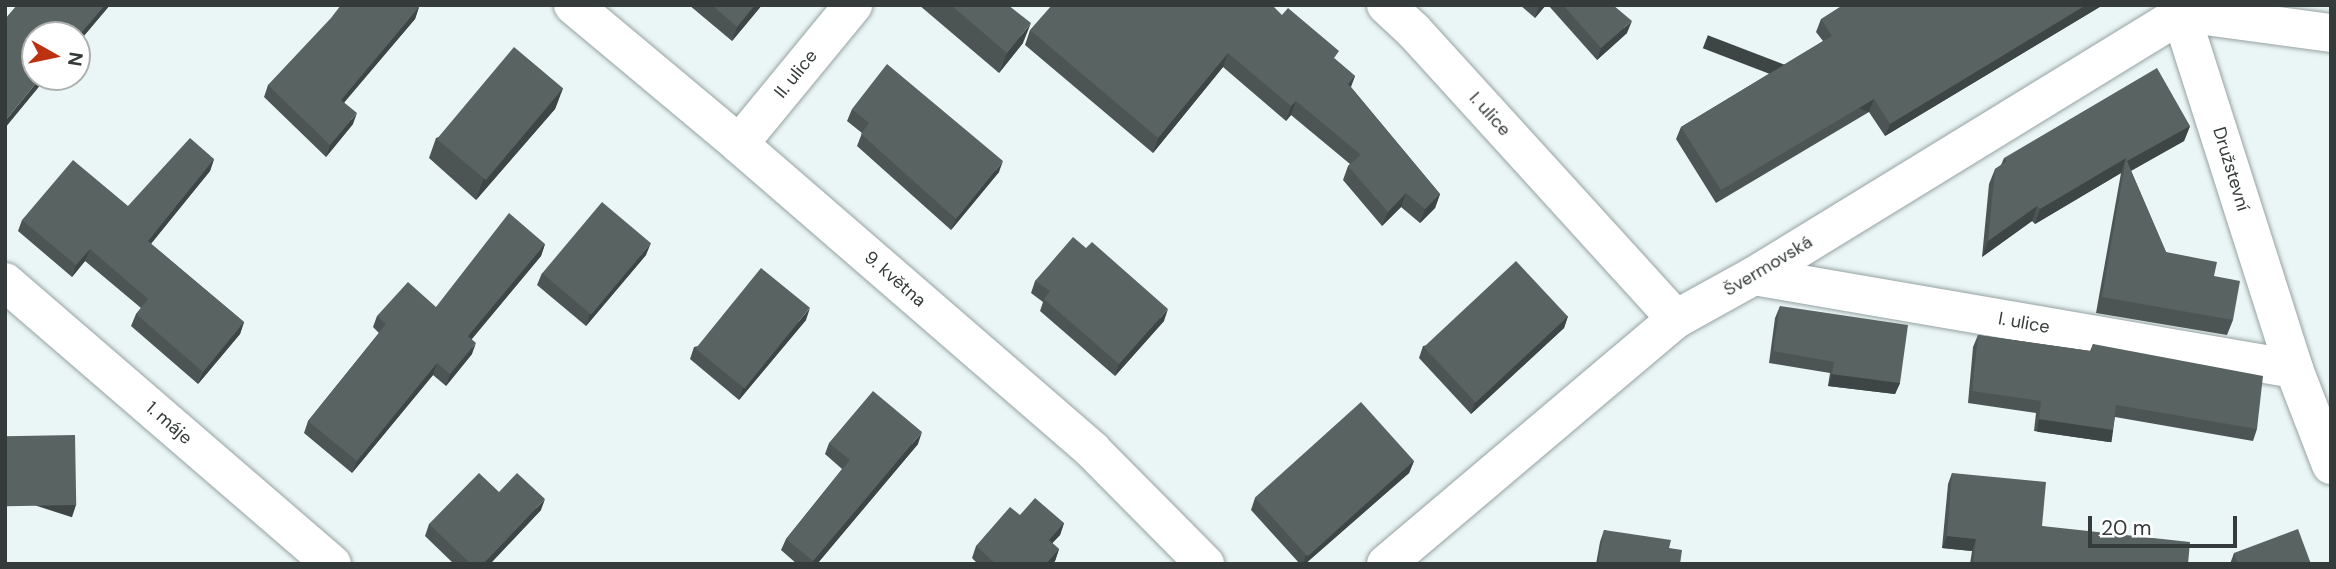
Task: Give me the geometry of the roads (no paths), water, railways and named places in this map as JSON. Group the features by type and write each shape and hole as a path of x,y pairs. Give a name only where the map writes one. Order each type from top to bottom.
{"street":[{"name":"9. května","path":"573,5 739,144 1092,450 1205,564"},
{"name":"II. ulice","path":"739,144 853,5"},
{"name":"I. ulice","path":"1386,5 1423,40 1676,319"},
{"name":"Švermovská","path":"1386,564 1676,319 1754,276 2181,8"},
{"path":"2181,8 2331,33"},
{"name":"Družstevní","path":"2181,8 2294,369 2331,465"},
{"name":"I. ulice","path":"1754,276 2294,369"},
{"name":"1. máje","path":"5,282 332,564"}]}
